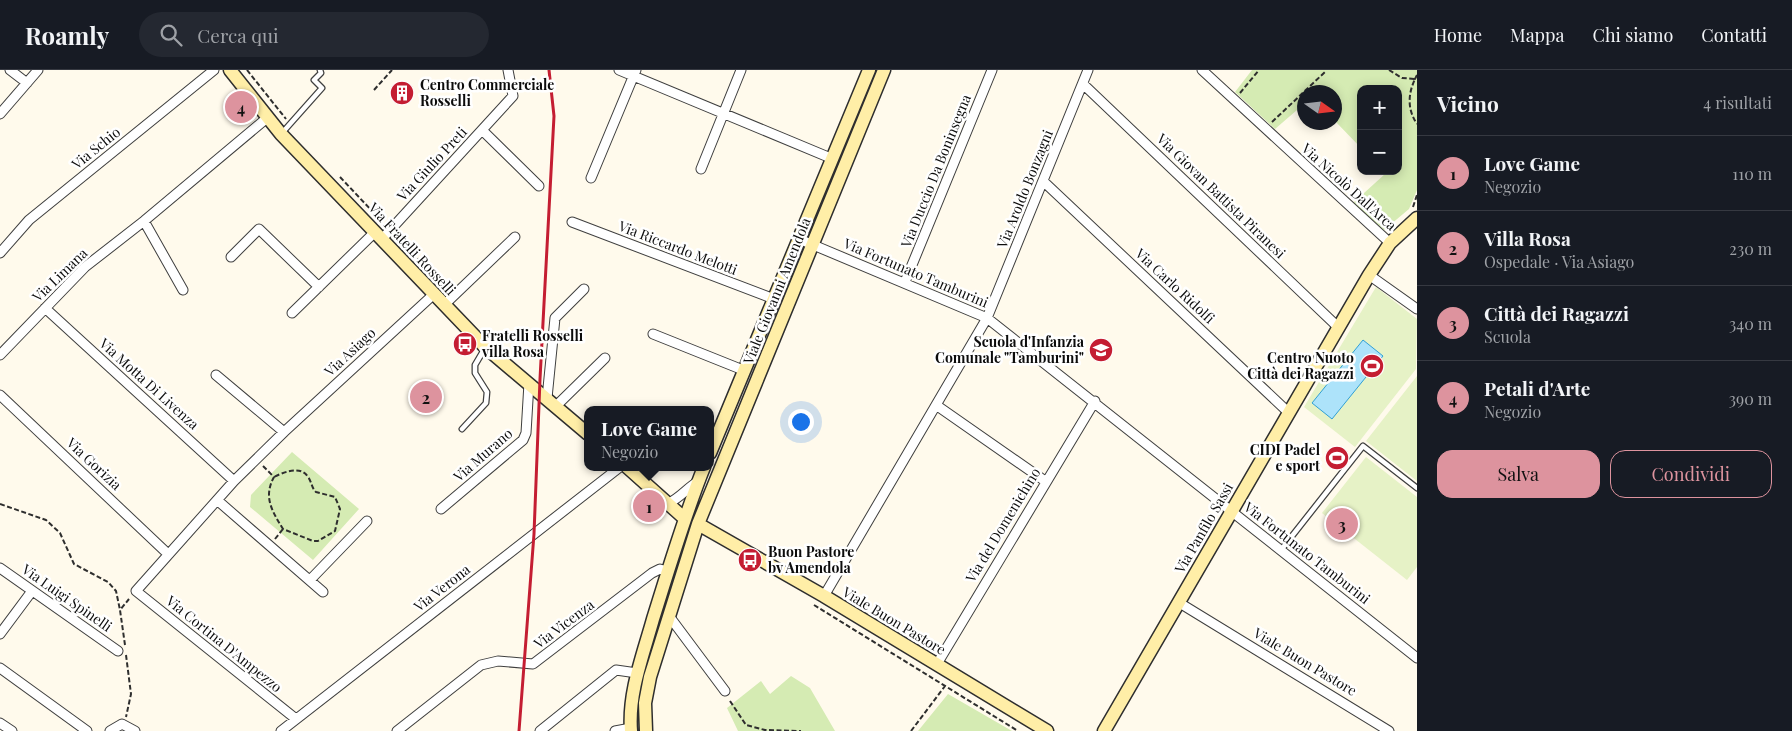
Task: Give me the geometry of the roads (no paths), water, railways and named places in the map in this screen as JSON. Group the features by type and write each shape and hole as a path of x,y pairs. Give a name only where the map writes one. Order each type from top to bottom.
{"street":[{"path":"10,70 26,83"},
{"path":"0,114 38,70"},
{"name":"Via Schio","path":"0,253 29,220 214,70"},
{"name":"Via Fratelli Rosselli","path":"230,70 267,118 286,130 382,233 437,288 444,305 485,347 584,431"},
{"name":"Via Giulio Preti","path":"292,313 382,233 513,96 508,70"},
{"path":"618,70 635,73 723,114 833,159"},
{"path":"701,169 742,70"},
{"name":"Viale Giovanni Amendola","path":"714,443 869,70"},
{"name":"Viale Giovanni Amendola","path":"646,729 645,703 650,677 698,524 884,70"},
{"name":"Via Duccio Da Boninsegna","path":"905,282 992,70"},
{"name":"Via Aroldo Bonzagni","path":"824,596 988,318 1088,70"},
{"name":"Via Nicolò Dall'Arca","path":"1202,70 1390,243"},
{"path":"591,178 635,73"},
{"name":"Via Giovan Battista Piranesi","path":"1083,84 1339,328"},
{"name":"Via Limana","path":"0,355 85,267 144,221 267,118"},
{"name":"Via Giulio Preti","path":"482,130 539,186"},
{"name":"Via Carlo Ridolfi","path":"1043,181 1288,412"},
{"name":"Via Panfilo Sassi","path":"1104,731 1288,412 1370,275 1390,243 1417,218"},
{"path":"144,221 183,290"},
{"name":"Via Riccardo Melotti","path":"572,222 774,298"},
{"path":"231,257 259,229 319,287"},
{"path":"444,305 515,237"},
{"name":"Via Fortunato Tamburini","path":"799,239 988,318 1231,511 1415,653"},
{"path":"1370,275 1417,309"},
{"name":"Via Asiago","path":"136,591 234,481 437,288"},
{"path":"551,402 555,318 584,289"},
{"name":"Via Motta Di Livenza","path":"44,308 234,481"},
{"path":"653,334 744,370"},
{"path":"551,402 605,358"},
{"path":"216,375 284,432"},
{"name":"Via Murano","path":"441,509 523,440 526,433 529,384"},
{"name":"Via Gorizia","path":"0,395 168,554"},
{"name":"Via del Domenichino","path":"937,664 1094,401"},
{"path":"936,405 1045,481"},
{"name":"Via Verona","path":"281,731 615,471"},
{"path":"632,471 684,518 698,524"},
{"path":"631,729 632,704 637,673 684,518 702,471"},
{"path":"669,503 679,498 689,486 699,480"},
{"path":"217,500 323,592"},
{"path":"310,580 366,521"},
{"name":"Viale Buon Pastore","path":"698,524 824,596 1047,731"},
{"name":"Via Luigi Spinelli","path":"0,568 118,651"},
{"name":"Via Vicenza","path":"397,731 481,665 498,661 533,664 652,573 660,569 668,571"},
{"path":"0,634 32,591"},
{"name":"Via Cortina D'Ampezzo","path":"136,591 296,719"},
{"name":"Viale Buon Pastore","path":"1178,602 1389,731"},
{"path":"669,616 725,690"},
{"path":"0,668 88,731"},
{"path":"540,731 616,670 650,677"},
{"path":"0,722 12,731"},
{"path":"110,731 118,725 125,724 135,731"},
{"path":"616,731 646,729"}],"lane":[{"path":"286,130 322,88 314,80 321,73 320,70"},
{"path":"462,429 486,403 487,392 475,373 475,365 485,347"},
{"path":"1282,550 1363,446 1417,488"}],"water":[{"path":"1363,340 1383,356 1332,419 1312,403"}],"railway":[{"path":"519,731 534,534 554,116 549,70"}],"place":[{"name":"Centro Commerciale Rosselli","path":"402,93"},
{"name":"Petali d'Arte","path":"241,107"},
{"name":"Fratelli Rosselli villa Rosa","path":"465,344"},
{"name":"Scuola d'Infanzia Comunale \"Tamburini\"","path":"1101,350"},
{"name":"Centro Nuoto Città dei Ragazzi","path":"1372,366"},
{"name":"Villa Rosa","path":"426,397"},
{"name":"CIDI Padel e sport","path":"1337,458"},
{"name":"Love Game","path":"649,506"},
{"name":"Città dei Ragazzi","path":"1342,524"},
{"name":"Buon Pastore bv Amendola","path":"750,560"}]}
